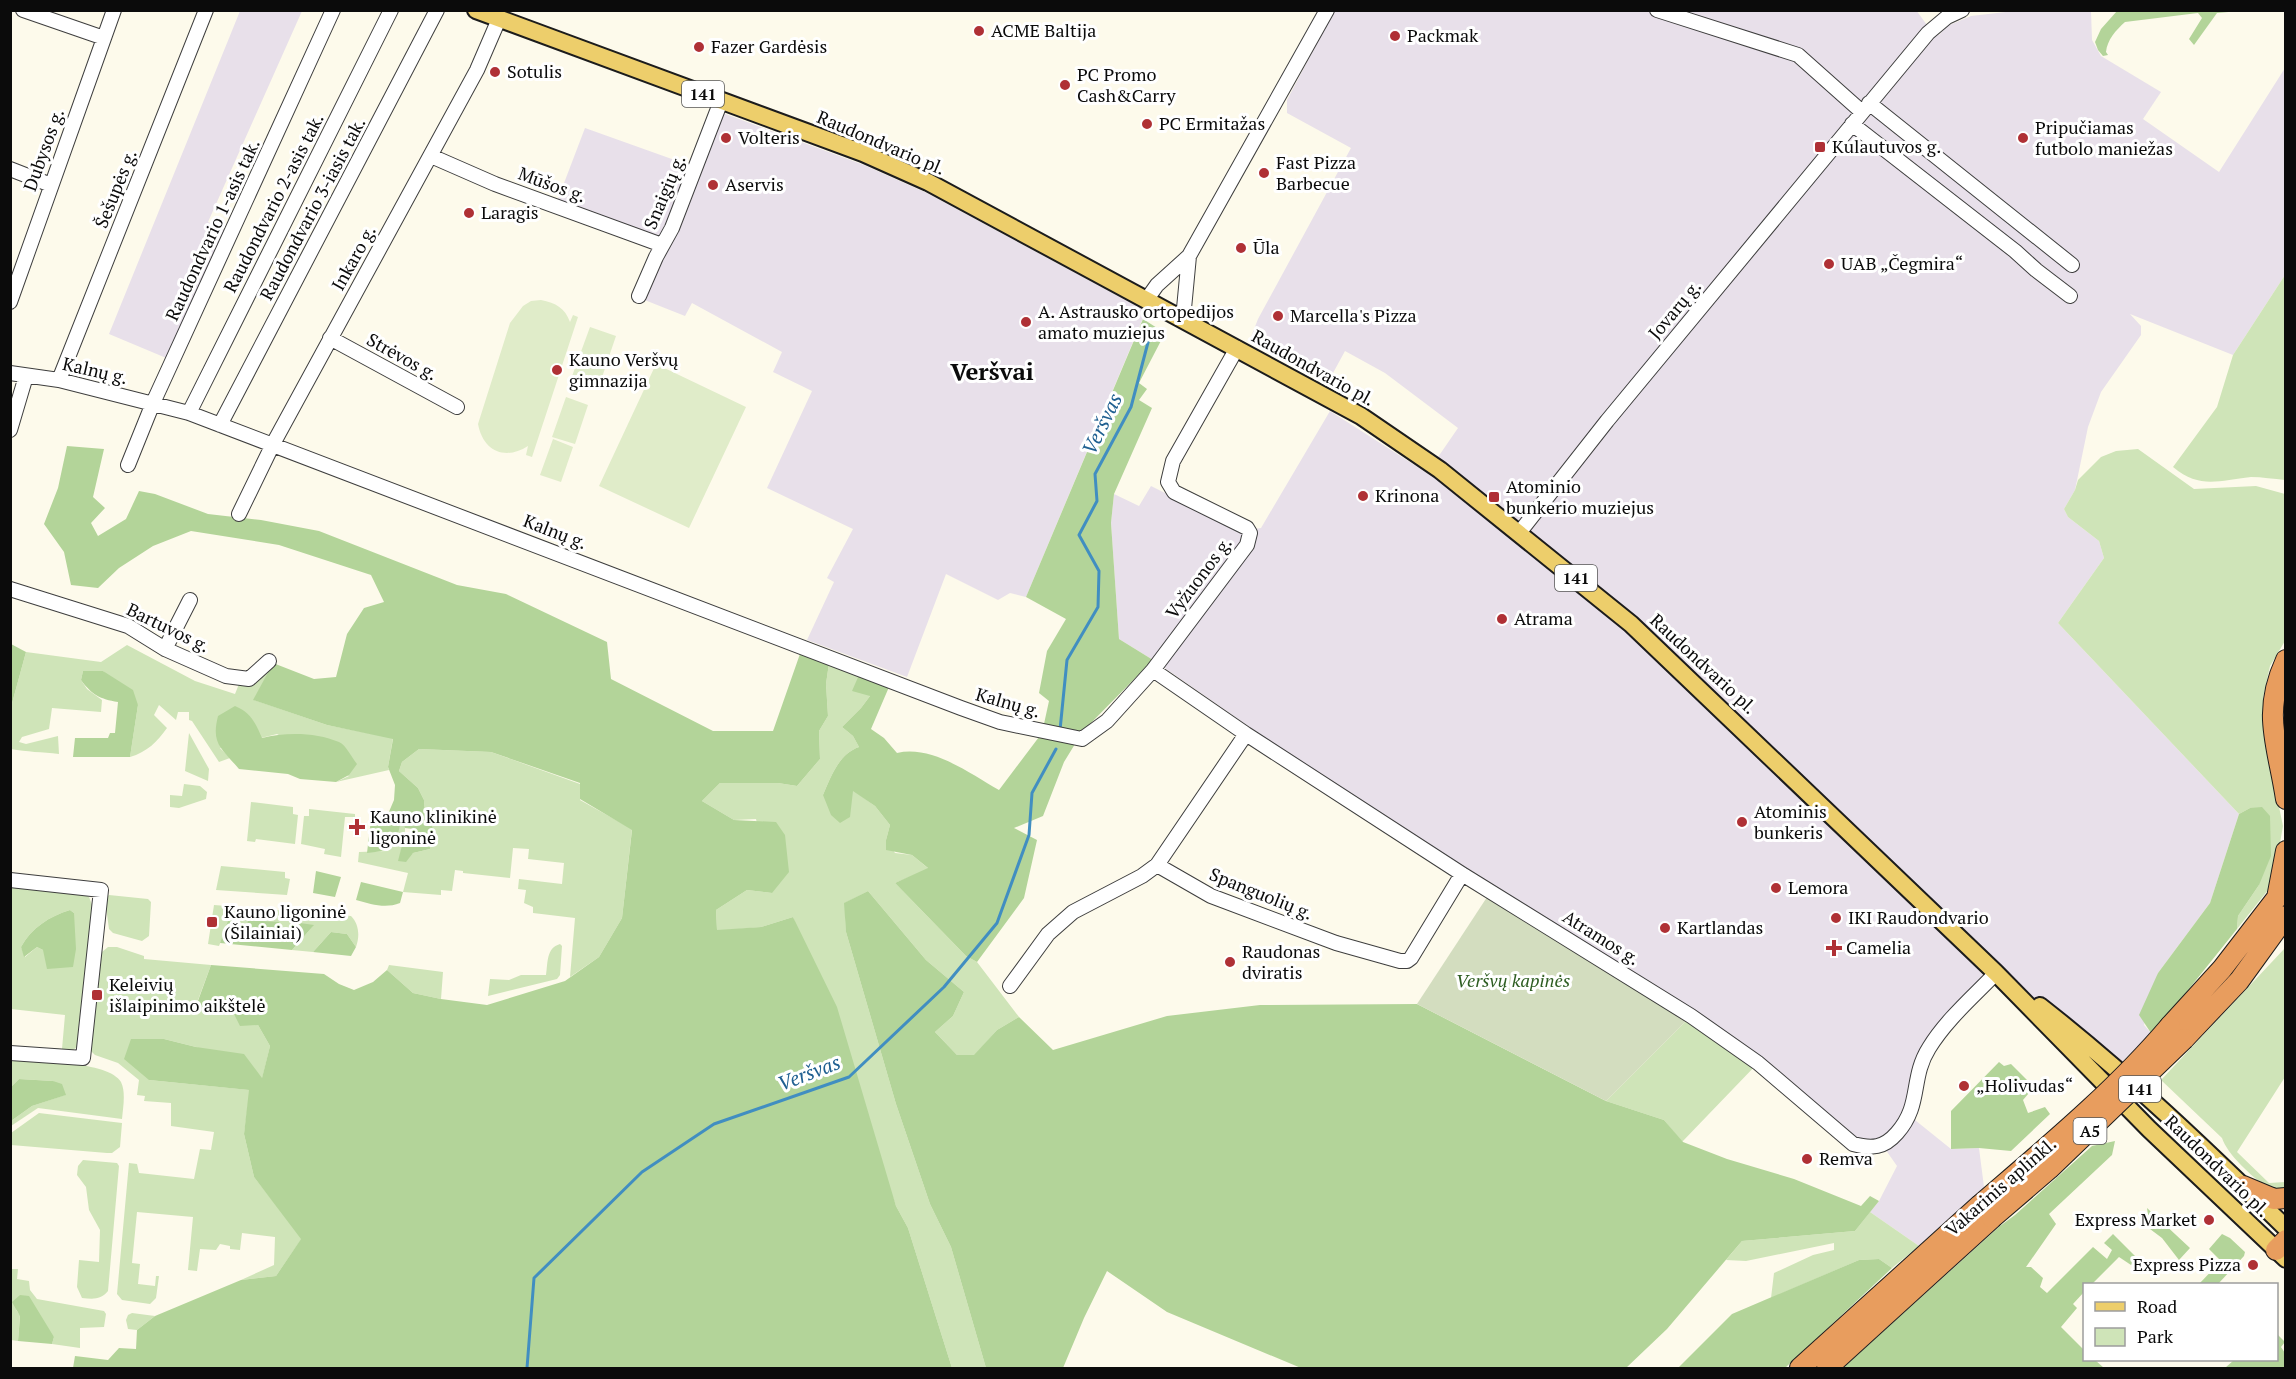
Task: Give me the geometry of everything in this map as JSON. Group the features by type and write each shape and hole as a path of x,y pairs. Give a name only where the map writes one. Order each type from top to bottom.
{"highway":[{"path":"2286,660 2279,673 2272,703 2272,727 2286,799"},
{"path":"2276,689 2279,708 2286,725"},
{"path":"2283,900 2286,851"},
{"name":"Vakarinis aplinkl.","path":"1827,1368 2067,1129 2146,1054 2177,1032 2239,981 2283,900"},
{"name":"Vakarinis aplinkl.","path":"2177,1032 2222,969 2283,900"},
{"path":"2239,981 2286,936"},
{"path":"2242,1186 2274,1199 2286,1198"},
{"name":"Vakarinis aplinkl.","path":"1800,1368 1986,1212"}],"main road":[{"name":"Raudondvario pl.","path":"476,10 863,153 928,182 1183,318 1361,416 1398,440 1519,533 1631,624 1672,661 1996,973 2149,1129 2254,1229 2282,1250"},
{"name":"Raudondvario pl.","path":"1996,973 2090,1045 2164,1109 2286,1228"}],"street":[{"path":"23,10 104,38"},
{"name":"Dubysos g.","path":"10,302 114,10"},
{"name":"Šešupės g.","path":"59,380 206,10"},
{"name":"Raudondvario 1-asis tak.","path":"128,465 153,403 333,10"},
{"name":"Raudondvario 2-asis tak.","path":"189,412 391,10"},
{"name":"Raudondvario 3-iasis tak.","path":"220,425 437,10"},
{"path":"1147,299 1167,275 1189,256 1327,10"},
{"path":"1657,10 1798,55 2072,265"},
{"path":"1865,107 1934,27 1947,17 1962,10"},
{"name":"Inkaro g.","path":"239,514 273,444 477,70 499,19"},
{"name":"Snaigių g.","path":"639,296 672,228 721,101"},
{"name":"Jovarų g.","path":"1519,533 1607,421 1865,107"},
{"path":"1852,124 2070,296"},
{"name":"Mūšos g.","path":"431,156 495,184 662,245"},
{"path":"10,169 51,185"},
{"path":"1183,318 1189,256"},
{"name":"Strėvos g.","path":"330,338 457,407"},
{"name":"Vyžuonos g.","path":"1153,670 1247,545 1249,539 1250,533 1247,528 1174,492 1168,482 1173,461 1237,348"},
{"name":"Kalnų g.","path":"10,373 59,380 189,412 1000,722 1083,739 1107,721 1153,670"},
{"path":"10,430 26,376"},
{"name":"Bartuvos g.","path":"10,589 128,626 165,649 226,675 249,679 270,661"},
{"path":"165,649 190,600"},
{"name":"Atramos g.","path":"1153,670 1246,735 1462,874 1696,1020 1758,1064 1853,1144 1865,1147 1883,1146 1907,1121 1915,1100 1918,1074 1929,1048 1996,973"},
{"path":"1010,986 1048,934 1073,912 1142,876 1157,865 1246,735"},
{"name":"Spanguolių g.","path":"1157,865 1211,896 1336,944 1400,961 1407,961 1411,958 1462,874"},
{"path":"10,880 100,890 83,1058 10,1053"}],"shaded area":[{"path":"1648,10 1670,20 1674,10 1916,10 1927,25 1939,35 1947,26 1971,16 2014,11 2091,11 2092,40 2101,56 2161,92 2143,119 2219,172 2285,68 2285,275 2233,355 2130,314 2141,326 2141,335 2101,392 2088,427 2075,490 2064,509 2068,517 2099,541 2104,558 2058,623 2239,814 2210,903 2158,973 2144,1025 2151,1033 2102,1082 1996,973 1929,1048 1910,1116 1951,1149 1979,1148 1984,1187 1919,1246 1870,1212 1879,1201 1897,1166 1883,1146 1865,1147 1758,1064 1462,874 1153,660 1119,639 1111,523 1114,494 1139,506 1151,486 1241,531 1261,528 1330,411 1427,473 1458,428 1385,373 1345,351 1327,384 1249,342 1258,319 1351,148 1287,113 1287,100 1334,11"},
{"path":"240,11 302,11 208,222 229,232 171,360 109,334"},
{"path":"720,112 864,165 927,193 1146,311 1026,597 1010,593 998,600 946,574 907,677 807,640 834,582 827,578 853,529 767,488 812,391 773,372 782,352 692,303 685,316 637,297 651,249 553,212 585,128 697,168"}],"green space":[{"path":"2117,11 2240,11 2217,13 2194,45 2189,39 2202,18 2198,13 2125,22 2110,39 2106,52 2108,55 2103,56 2095,42 2101,29"},
{"path":"2285,275 2285,480 2251,477 2210,482 2192,479 2173,467 2217,407 2233,355"},
{"path":"541,300 559,307 570,322 573,315 578,317 532,457 526,455 528,446 511,453 503,453 490,447 478,424 510,323 523,306 531,301"},
{"path":"1143,319 1165,333 1139,383 1147,389 1139,400 1152,408 1114,494 1111,523 1119,639 1153,660 1083,731 1064,762 1043,816 1014,828 1037,840 1024,898 977,962 966,956 895,883 928,868 912,855 886,850 890,825 875,806 853,791 850,817 840,823 831,815 823,795 841,760 859,747 853,736 842,727 870,696 852,691 859,675 889,687 871,729 884,738 897,753 923,753 937,757 999,790 1042,733 1049,701 1039,693 1047,651 1066,619 1026,597"},
{"path":"590,327 616,336 598,389 571,379"},
{"path":"656,364 746,407 689,528 599,486"},
{"path":"566,397 588,405 575,444 552,437"},
{"path":"553,439 573,447 561,482 540,475"},
{"path":"67,446 104,449 93,497 105,508 91,523 98,536 126,519 139,491 155,494 208,514 261,520 319,531 457,585 506,594 607,642 611,679 713,731 773,731 801,651 829,663 826,684 828,716 819,731 820,759 797,786 778,783 720,783 702,801 734,820 776,822 785,835 789,872 772,893 747,890 716,910 717,930 761,927 793,917 837,1007 896,1206 908,1228 952,1368 73,1368 75,1356 108,1360 119,1348 136,1349 137,1330 155,1316 241,1280 276,1276 301,1239 254,1177 244,1134 249,1090 149,1080 124,1059 131,1039 164,1039 196,1047 244,1054 262,1078 270,1046 258,1025 240,1026 231,1008 195,1009 211,965 324,974 354,990 373,982 387,970 413,993 487,1005 565,981 599,957 622,918 632,830 580,799 580,783 491,752 419,749 402,762 399,771 418,788 424,800 425,813 433,828 430,849 413,853 406,862 398,861 403,841 409,843 413,829 405,828 404,824 400,826 390,848 367,853 371,819 388,814 394,800 395,785 388,767 393,739 327,725 253,700 273,663 314,679 336,677 347,634 364,608 384,602 371,575 279,545 191,531 153,546 119,568 98,588 71,585 64,552 44,524 58,488"},
{"path":"2138,449 2194,489 2256,486 2285,494 2285,641 2270,666 2263,698 2263,730 2283,826 2276,865 2268,890 2237,929 2238,916 2259,885 2250,808 2239,814 2058,623 2104,558 2099,541 2068,517 2064,509 2078,480 2101,457 2116,451"},
{"path":"11,644 26,652 11,707"},
{"path":"127,645 195,681 235,694 239,684 273,663 254,700 327,725 393,738 389,770 336,782 349,776 277,734 220,748 230,758 219,762 192,721 189,720 189,712 178,712 176,720 159,705 154,715 167,728 151,746 130,757 138,705 103,671 83,671 81,680 87,689 102,700 101,712 52,708 49,729 22,737 19,742 26,744 58,736 59,754 11,749 11,707 26,652 101,662"},
{"path":"829,663 859,675 870,696 842,727 853,736 859,747 841,760 823,795 853,790 875,806 890,825 886,840 895,853 912,855 929,869 895,883 966,956 977,962 1019,1017 997,1030 974,1056 957,1055 935,1032 953,1016 964,992 926,960 868,891 845,903 846,932 896,1104 930,1204 951,1247 986,1368 952,1368 908,1228 896,1206 793,917 761,927 717,931 716,910 747,890 772,893 756,819 734,820 702,801 720,783 778,783 797,786 820,759 819,731 828,716 826,684"},
{"path":"83,671 103,671 133,690 138,705 130,757 73,757 75,738 108,738 110,733 115,733 118,702 101,698 93,693 81,680"},
{"path":"235,706 245,711 252,719 262,738 300,734 320,736 339,742 357,764 349,775 336,782 300,779 288,774 239,769 219,745 216,733 218,716"},
{"path":"189,733 209,769 208,781 185,771"},
{"path":"419,749 491,752 580,784 580,800 632,829 622,918 599,957 570,977 575,918 533,913 533,907 524,903 526,890 518,889 519,879 562,884 564,863 528,859 529,849 513,848 510,878 463,873 463,871 455,870 452,891 441,890 441,895 403,892 408,873 358,862 359,852 388,851 400,826 405,824 399,861 413,853 430,849 433,828 425,813 424,800 418,788 399,771 402,762"},
{"path":"184,784 200,786 207,792 206,799 179,808 170,807 170,795 182,796"},
{"path":"251,802 293,807 293,814 298,815 295,844 256,839 255,842 247,841"},
{"path":"2262,807 2270,816 2271,856 2259,885 2238,916 2237,929 2151,1033 2139,1015 2158,973 2210,903 2239,814 2250,808"},
{"path":"309,809 355,814 355,817 345,817 341,857 324,854 325,849 301,844 304,816 309,816"},
{"path":"221,866 285,872 285,878 290,879 287,895 216,890"},
{"path":"316,871 341,877 335,897 313,893"},
{"path":"361,882 403,892 400,903 383,906 356,900"},
{"path":"11,885 83,893 89,897 93,907 78,1046 72,1051 51,1050 52,1048 62,1049 65,1015 11,1009","holes":["70,910 74,913 74,929 43,950 37,947 25,957 21,947 30,934 48,919"]},
{"path":"868,891 926,960 964,992 953,1016 935,1032 957,1055 974,1055 997,1030 1019,1017 1053,1050 1167,1016 1260,1005 1417,1004 1606,1101 1664,1120 1683,1142 1727,1159 1794,1179 1861,1206 1870,1196 1879,1201 1855,1231 1742,1241 1667,1329 1626,1368 1301,1368 1167,1312 1107,1271 1063,1368 986,1368 951,1247 930,1204 896,1104 846,932 844,903"},
{"name":"Veršvų kapinės","path":"1491,891 1691,1016 1606,1101 1417,1004"},
{"path":"109,895 148,899 151,902 149,936 142,941 113,933 109,929 105,900"},
{"path":"214,905 351,916 357,926 356,947 347,934 331,932 313,952 292,950 313,926 293,934 280,935 267,931 248,920 246,933 236,930 233,910 219,946 208,944"},
{"path":"70,910 74,913 76,949 73,967 47,969 43,950 37,947 24,957 21,947 30,934 48,919"},
{"path":"232,910 241,911 236,930 245,933 248,920 279,922 277,936 288,936 293,922 314,925 292,950 220,943"},
{"path":"331,932 347,934 356,947 351,956 313,952"},
{"path":"560,944 562,946 560,975 557,979 488,996 490,979 509,980 521,975 546,975 550,952"},
{"path":"108,947 117,947 144,956 144,959 211,965 195,1008 231,1008 258,1025 270,1046 262,1079 196,1047 164,1039 149,1080 250,1090 244,1134 254,1177 302,1238 276,1276 241,1280 274,1265 275,1237 242,1233 240,1250 230,1249 230,1246 220,1244 216,1250 200,1249 197,1271 188,1270 193,1217 137,1212 132,1263 140,1264 138,1284 155,1286 156,1276 159,1276 156,1298 150,1304 122,1300 117,1294 129,1163 137,1164 139,1173 194,1179 200,1149 211,1150 214,1132 171,1126 171,1103 144,1101 145,1096 137,1095 139,1080 118,1063 95,1055 90,1050 99,958"},
{"path":"2285,948 2285,1077 2237,1152 2269,1183 2285,1182 2285,1193 2267,1187 2247,1171 2234,1158 2222,1138 2161,1080"},
{"path":"389,965 443,972 441,999 413,993 387,970"},
{"path":"1691,1016 1758,1063 1682,1142 1664,1120 1606,1101"},
{"path":"11,1060 70,1063 114,1075 121,1082 123,1090 122,1119 38,1108 11,1126 11,1121 32,1106 65,1095 53,1081 19,1079 11,1087"},
{"path":"1999,1062 2004,1066 2011,1064 2034,1087 2023,1100 2028,1113 2045,1107 2050,1114 2011,1151 1979,1148 1951,1149 1951,1111"},
{"path":"19,1079 53,1081 62,1084 66,1095 32,1106 11,1121 11,1087"},
{"path":"39,1113 122,1123 120,1147 112,1153 107,1153 11,1145 11,1133"},
{"path":"2115,1141 2112,1155 2049,1214 2056,1224 2026,1267 2031,1267 2043,1278 2040,1287 2047,1293 2093,1247 2107,1259 2112,1250 2104,1243 2113,1234 2137,1258 2131,1265 2119,1257 2093,1283 2083,1283 2083,1293 2073,1304 2077,1308 2061,1327 2083,1349 2083,1361 2096,1361 2104,1368 1843,1368 2000,1226 2092,1146"},
{"path":"83,1160 117,1163 119,1166 108,1291 103,1296 93,1299 82,1298 77,1287 79,1260 99,1262 100,1230 89,1210 86,1187 77,1175 78,1166"},
{"path":"2147,1208 2190,1248 2179,1260 2162,1238 2150,1229"},
{"path":"1870,1212 1919,1246 1892,1268 1879,1259 1859,1260 1771,1298 1774,1273 1813,1255 1834,1250 1834,1243 1746,1261 1726,1260 1742,1241 1855,1231"},
{"path":"2222,1234 2245,1252 2244,1256 2219,1283 2200,1283 2221,1261 2209,1249"},
{"path":"1879,1259 1892,1268 1785,1368 1678,1368 1732,1314 1859,1260"},
{"path":"11,1269 18,1269 17,1279 29,1281 30,1290 37,1299 104,1311 106,1314 104,1327 80,1328 80,1348 52,1344 54,1337 16,1310 20,1315 18,1341 11,1340"},
{"path":"20,1295 29,1296 54,1337 52,1344 18,1341 20,1316 12,1302"},
{"path":"132,1313 155,1316 137,1330 128,1329 126,1320"},
{"path":"2278,1335 2285,1342 2281,1347 2285,1353 2285,1368 2225,1368 2233,1361 2278,1361"}],"waterway":[{"name":"Veršvas","path":"1060,730 1067,660 1098,607 1099,571 1079,535 1097,501 1095,474 1131,407 1151,331"},
{"name":"Veršvas","path":"527,1368 534,1278 642,1172 714,1124 849,1077 944,987 997,923 1029,835 1032,793 1056,749"}],"place":[{"name":"ACME Baltija","path":"979,31"},
{"name":"Packmak","path":"1395,36"},
{"name":"Fazer Gardėsis","path":"699,47"},
{"name":"Sotulis","path":"495,72"},
{"name":"PC Promo Cash&Carry","path":"1065,85"},
{"name":"PC Ermitažas","path":"1147,124"},
{"name":"Volteris","path":"726,138"},
{"name":"Pripučiamas futbolo maniežas","path":"2023,138"},
{"name":"Kulautuvos g.","path":"1820,147"},
{"name":"Fast Pizza Barbecue","path":"1264,173"},
{"name":"Aservis","path":"713,185"},
{"name":"Laragis","path":"469,213"},
{"name":"Ūla","path":"1241,248"},
{"name":"UAB „Čegmira“","path":"1829,264"},
{"name":"Marcella's Pizza","path":"1278,316"},
{"name":"A. Astrausko ortopedijos amato muziejus","path":"1026,322"},
{"name":"Kauno Veršvų gimnazija","path":"557,370"},
{"name":"Krinona","path":"1363,496"},
{"name":"Atominio bunkerio muziejus","path":"1494,497"},
{"name":"Atrama","path":"1502,619"},
{"name":"Atominis bunkeris","path":"1742,822"},
{"name":"Kauno klinikinė ligoninė","path":"357,827"},
{"name":"Lemora","path":"1776,888"},
{"name":"IKI Raudondvario","path":"1836,918"},
{"name":"Kauno ligoninė (Šilainiai)","path":"212,922"},
{"name":"Kartlandas","path":"1665,928"},
{"name":"Camelia","path":"1834,948"},
{"name":"Raudonas dviratis","path":"1230,962"},
{"name":"Keleivių išlaipinimo aikštelė","path":"97,995"},
{"name":"„Holivudas“","path":"1964,1086"},
{"name":"Remva","path":"1807,1159"},
{"name":"Express Market","path":"2209,1220"},
{"name":"Express Pizza","path":"2253,1265"}],"district":[{"name":"Veršvai","path":"992,372"}]}
